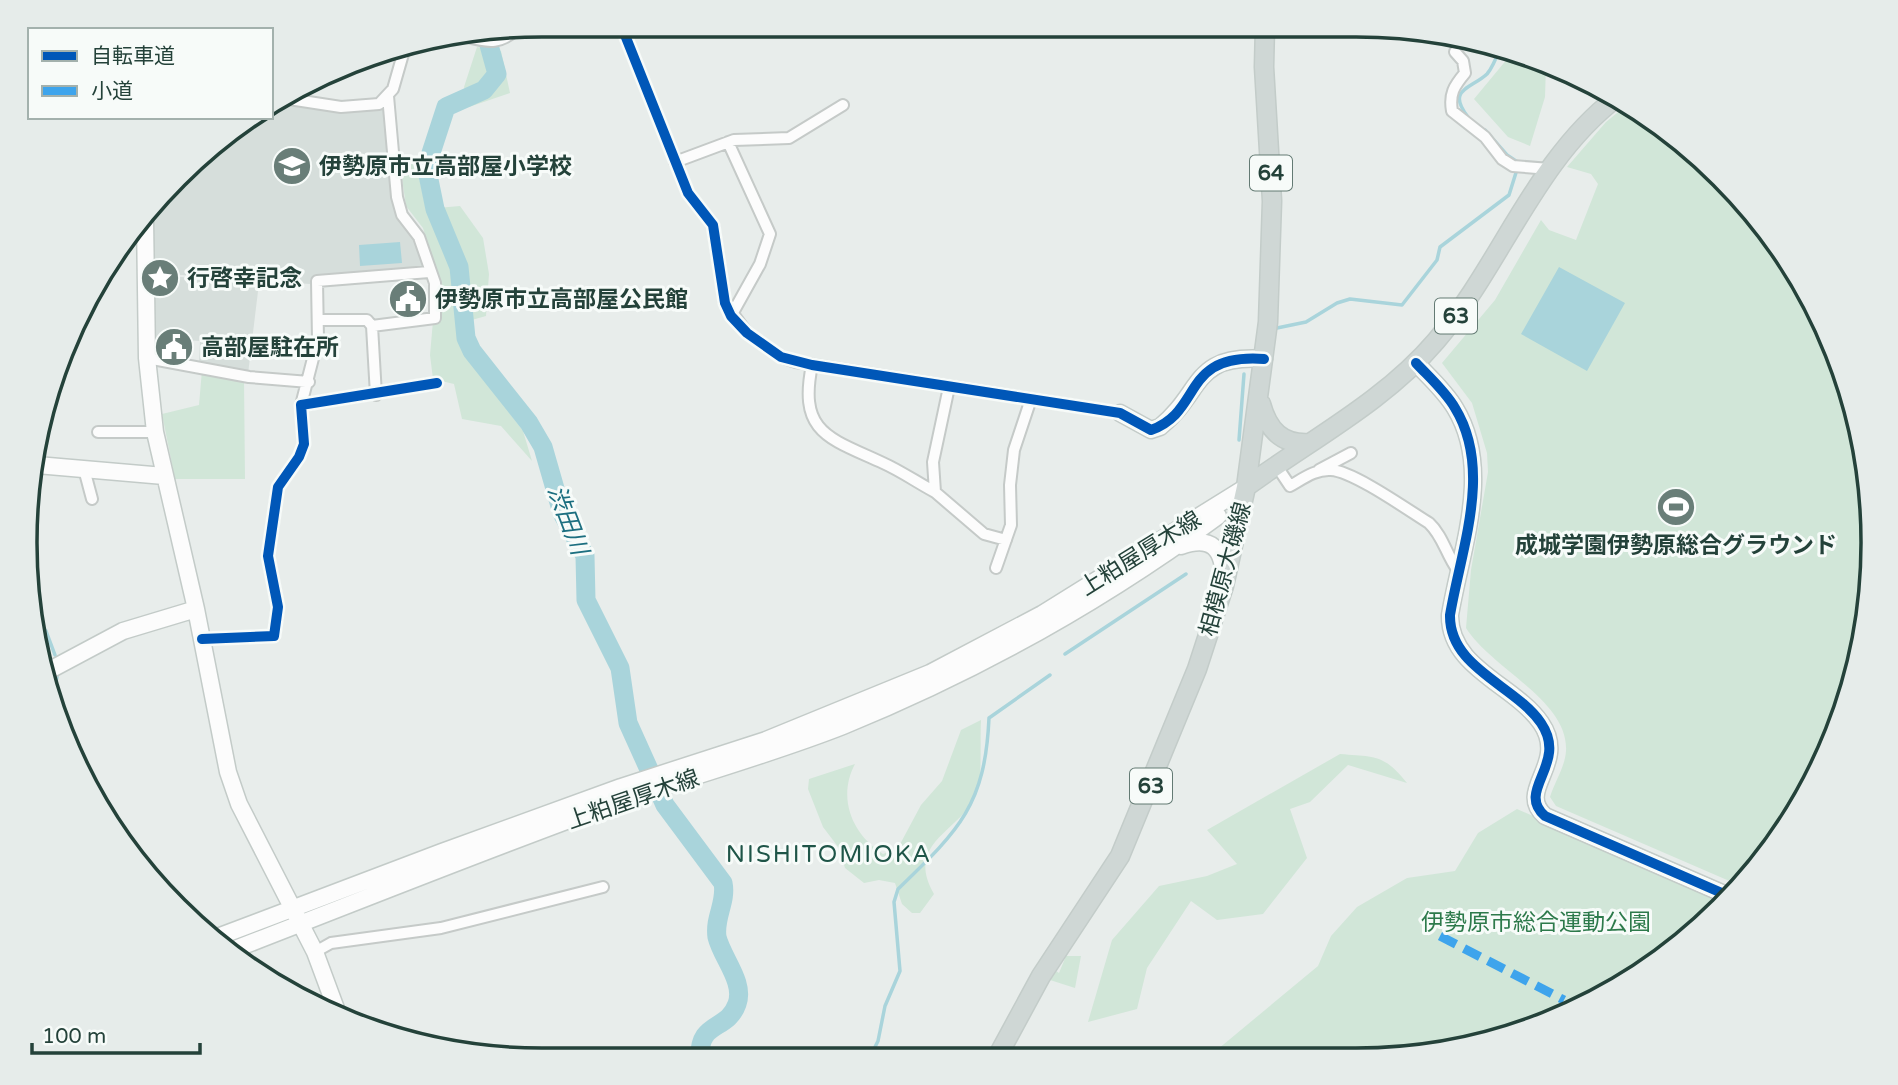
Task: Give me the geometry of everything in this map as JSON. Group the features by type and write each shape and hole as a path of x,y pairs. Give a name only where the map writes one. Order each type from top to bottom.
{"main road":[{"name":"64","path":"1246,487 1264,359 1272,201 1265,37"},
{"name":"相模原大磯線","path":"1002,1048 1041,976 1120,856 1197,669 1224,586 1246,487 1360,408 1416,363 1482,279 1550,169 1608,105"},
{"path":"145,230 147,358 155,432 196,609 228,772 239,804 315,952 334,1003"},
{"path":"1120,413 1151,430 1160,427 1210,368 1238,358 1264,359"},
{"path":"1416,363 1454,406 1472,450 1474,485 1450,615 1453,640 1474,664 1537,718 1548,737 1548,763 1533,796 1537,810 1545,817 1720,892"},
{"path":"1259,397 1265,421 1275,434 1295,443 1310,443"},
{"path":"43,465 164,476"},
{"name":"上粕屋厚木線","path":"675,776 769,754 934,686 1058,621 1172,550 1228,508 1246,487"},
{"name":"上粕屋厚木線","path":"225,936 297,917 446,864 623,793 802,727 930,673 1042,614 1246,487"},
{"path":"1172,550 1200,542 1216,549 1223,564 1224,586"},
{"path":"53,668 123,631 196,609"},
{"name":"上粕屋厚木線","path":"239,947 297,917"}],"street":[{"path":"626,37 688,193 713,225 725,303 731,316 747,333 781,357 812,365 1120,413"},
{"path":"483,40 490,42 507,38"},
{"path":"1455,52 1463,61 1465,73 1454,85 1450,99 1452,111 1485,137 1502,159 1518,167 1550,169"},
{"path":"372,326 435,318 435,283 419,237 402,215 397,197 388,96 401,57"},
{"path":"298,100 341,107 379,104 388,96"},
{"path":"675,162 728,142 789,138 843,105"},
{"path":"728,142 770,234 760,264 731,316"},
{"path":"202,639 274,636 278,607 268,556 278,487 299,457 304,444 301,405 318,340 317,281 429,272"},
{"path":"318,320 367,320 372,326 376,395"},
{"path":"147,358 249,377 309,382"},
{"path":"812,365 806,392 809,409 825,434 935,492 984,534 1006,540"},
{"path":"301,405 376,395 437,383"},
{"path":"935,492 933,462 949,387"},
{"path":"996,568 1011,525 1010,485 1014,450 1031,399"},
{"path":"97,432 155,432"},
{"path":"1276,465 1290,486 1350,453"},
{"path":"84,469 92,499"},
{"path":"1316,471 1341,471 1430,523 1439,533 1449,558 1457,569"},
{"path":"315,952 331,943 440,928 603,887"}],"shaded area":[{"name":"伊勢原市立高部屋小学校","path":"293,103 344,110 384,108 392,200 414,232 426,269 312,278 310,284 154,273 153,220 185,185 235,141 267,119 273,119 273,115"},
{"path":"155,275 259,283 248,374 199,362 200,341 155,338"}],"green space":[{"path":"477,47 501,51 510,93 469,107 464,87"},
{"path":"1506,60 1546,74 1545,97 1530,146 1508,137 1474,99"},
{"name":"成城学園伊勢原総合グラウンド","path":"1619,112 1663,141 1713,185 1757,235 1793,290 1823,349 1852,444 1860,509 1860,576 1852,641 1844,673 1823,736 1809,766 1776,823 1731,882 1556,806 1550,797 1565,757 1564,733 1555,716 1542,701 1478,643 1466,628 1471,570 1488,472 1487,453 1472,403 1442,363 1495,300 1541,220 1549,230 1576,240 1598,184 1591,174 1567,167 1606,122"},
{"path":"399,157 415,159 426,209 460,206 483,238 489,274 486,316 461,323 464,352 523,431 532,461 501,426 462,419 454,384 433,379 430,355 437,275 423,228 406,206"},
{"path":"202,370 244,379 245,479 175,479 162,414 199,405"},
{"path":"981,720 978,790 971,804 931,848 926,861 926,876 934,894 920,913 912,913 902,904 895,883 879,880 864,883 845,868 839,848 823,827 808,789 809,779 855,764 847,790 851,814 863,836 883,854 898,848 921,805 942,781 961,730"},
{"path":"1340,754 1385,762 1407,783 1348,765 1310,802 1290,809 1307,858 1263,914 1217,920 1191,901 1147,968 1137,1009 1088,1022 1112,940 1159,886 1207,876 1237,864 1207,830"},
{"name":"伊勢原市総合運動公園","path":"1517,809 1716,897 1663,944 1608,980 1549,1010 1486,1031 1454,1039 1389,1047 1219,1048 1318,966 1331,936 1357,907 1407,878 1455,871 1478,833"},
{"path":"1066,956 1081,956 1075,988 1050,980 1056,971 1059,973"}],"water":[{"path":"400,242 402,263 360,266 359,245"},
{"path":"1559,267 1625,303 1587,371 1521,334"}],"waterway":[{"name":"渋田川","path":"490,40 489,45 497,74 484,90 446,107 431,153 428,175 435,209 459,267 466,338 472,351 529,423 543,447 562,513 585,556 586,600 620,668 628,723 665,805 723,883 717,937 736,979 739,996 732,1013 708,1032 701,1048"},
{"path":"1468,117 1459,101 1460,95 1487,74 1496,57"},
{"path":"1277,328 1306,322 1337,303 1350,299 1402,305 1437,260 1440,247 1509,195 1519,163 1507,155 1485,130"},
{"path":"1239,440 1244,374"},
{"path":"1065,654 1186,574"},
{"path":"44,629 55,655"},
{"path":"874,1048 885,1006 900,971 894,902 898,889 937,850 965,814 982,774 989,718 1050,675"}],"marked path":[{"path":"1440,936 1564,1000"}],"cycle path":[{"path":"626,37 688,193 713,225 725,303 731,316 747,333 781,357 812,365 1120,413 1151,430 1168,421 1205,374 1218,365 1237,360 1264,359"},
{"path":"1416,363 1455,408 1466,432 1472,457 1471,510 1450,615 1453,633 1460,649 1471,662 1530,710 1541,723 1548,738 1549,751 1538,786 1537,806 1545,816 1720,892"},
{"path":"202,639 274,636 278,607 268,556 278,487 299,457 304,444 301,405 437,383"}],"place":[{"name":"伊勢原市立高部屋小学校","path":"292,166"},
{"name":"行啓幸記念","path":"160,278"},
{"name":"伊勢原市立高部屋公民館","path":"408,299"},
{"name":"高部屋駐在所","path":"174,347"},
{"name":"成城学園伊勢原総合グラウンド","path":"1676,507"}],"district":[{"name":"NISHITOMIOKA","path":"829,854"}]}
